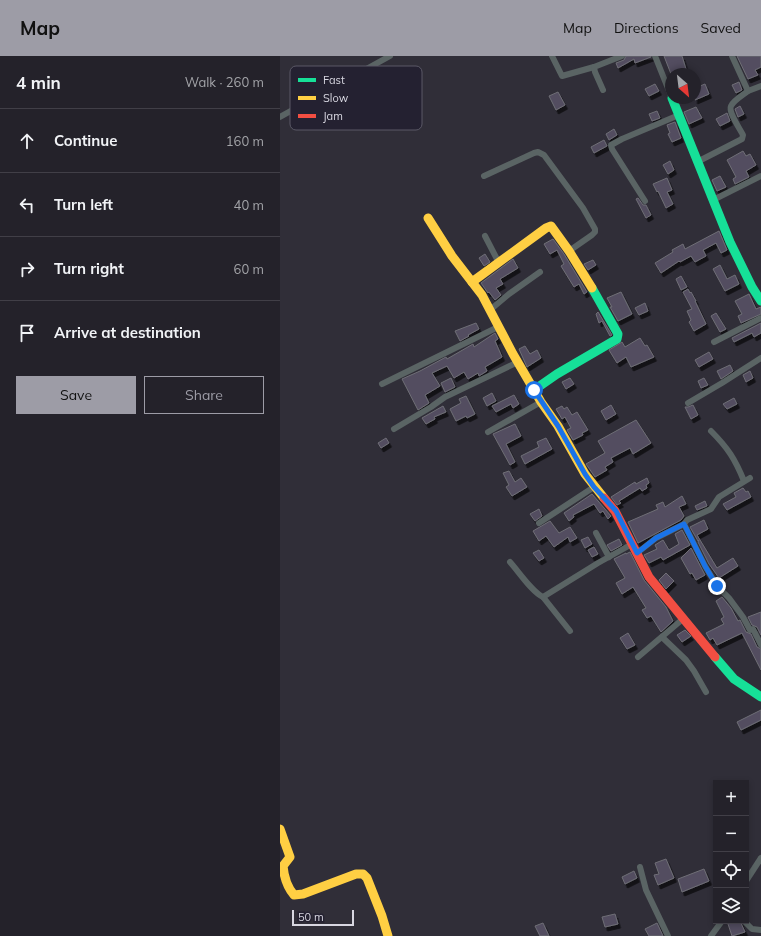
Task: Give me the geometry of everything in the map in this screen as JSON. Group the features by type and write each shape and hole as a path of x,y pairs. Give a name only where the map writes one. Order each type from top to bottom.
{"street":[{"path":"372,66 390,56"},
{"path":"552,56 562,76 594,67 622,56"},
{"path":"655,56 665,82"},
{"path":"732,56 748,91"},
{"path":"594,67 594,72 603,90"},
{"path":"697,162 742,139 743,135 732,115 730,108 748,91 761,86"},
{"path":"674,104 733,248 752,287 761,301"},
{"path":"280,117 290,111"},
{"path":"645,201 612,149 611,145 678,115"},
{"path":"484,176 534,153 538,152 544,155 583,208 595,229 595,232 592,235 569,251"},
{"path":"713,200 761,176"},
{"path":"428,218 452,256 472,282 490,310 534,390 558,426 585,474 594,487 616,511 649,577 734,679 761,696"},
{"path":"472,282 549,226 553,227 598,298 618,337 614,342 556,374 534,390"},
{"path":"485,236 499,263"},
{"path":"490,310 509,294 540,272"},
{"path":"714,342 761,318"},
{"path":"382,384 498,327"},
{"path":"688,403 761,358"},
{"path":"394,428 431,407 445,397 518,362"},
{"path":"488,432 541,402"},
{"path":"637,553 656,538 684,524 687,520 711,509 719,498 747,479 734,458 711,431"},
{"path":"539,523 594,487"},
{"path":"684,524 717,586 729,598 743,617 750,630 753,629 761,645"},
{"path":"596,533 609,557"},
{"path":"544,597 632,544"},
{"path":"510,562 531,586 544,597 570,631"},
{"path":"638,657 684,618"},
{"path":"662,637 686,660 706,692"},
{"path":"280,829 290,857 283,866 284,874 291,893 297,895 356,874 364,874 382,916 388,936"},
{"path":"749,876 761,858"},
{"path":"640,867 646,890 668,936"},
{"path":"712,936 720,924"},
{"path":"747,924 752,929 761,930"}],"building":[{"path":"626,56 651,57 635,63 634,59 618,68 616,63 624,60"},
{"path":"664,56 682,56 686,68 669,68"},
{"path":"737,56 761,56 761,67 755,70 758,75 748,79"},
{"path":"739,82 742,90 736,93 732,85"},
{"path":"655,84 659,91 649,96 645,89"},
{"path":"705,84 709,94 701,97 701,86"},
{"path":"558,92 565,105 556,110 549,96"},
{"path":"740,106 744,114 738,117 735,109"},
{"path":"696,107 702,118 689,124 684,112"},
{"path":"657,111 660,118 652,121 649,114"},
{"path":"727,113 730,121 720,126 716,119"},
{"path":"675,122 681,138 672,142 668,134 670,133 667,125"},
{"path":"614,129 617,135 609,140 606,134"},
{"path":"604,140 607,146 594,153 591,147"},
{"path":"743,151 746,156 750,154 756,165 746,171 749,177 735,184 733,179 736,177 727,160"},
{"path":"670,161 674,170 668,174 663,165"},
{"path":"720,176 726,187 717,191 712,180"},
{"path":"667,178 672,190 667,192 673,204 666,208 653,184"},
{"path":"638,198 643,205 646,205 651,215 646,218 636,199"},
{"path":"719,231 727,250 721,253 716,243 703,250 706,256 695,262 691,256 680,262 679,261 661,273 655,263 673,252 672,250 683,244 685,249"},
{"path":"553,239 587,292 584,294 579,284 574,287 561,266 564,264 557,250 550,254 544,244"},
{"path":"485,254 490,262 484,266 479,258"},
{"path":"513,259 518,268 500,279 503,284 496,288 501,295 495,300 481,283"},
{"path":"593,260 596,265 588,270 584,264"},
{"path":"720,265 727,279 735,275 739,284 725,291 713,269"},
{"path":"681,276 687,287 681,290 676,279"},
{"path":"688,289 696,301 706,324 694,331 689,322 691,320 687,311 692,309 683,292"},
{"path":"621,292 632,314 618,321 607,298"},
{"path":"749,294 756,309 761,307 761,314 741,323 738,316 742,314 735,301"},
{"path":"645,303 648,311 639,315 635,308"},
{"path":"598,312 612,335 610,336 602,321 599,323 596,314"},
{"path":"716,313 726,329 720,332 711,316"},
{"path":"476,323 479,329 460,341 455,331"},
{"path":"761,323 761,333 754,337 752,333 734,342 732,338"},
{"path":"495,333 498,339 495,341 502,357 485,367 487,371 479,376 478,373 468,379 464,372 454,378 447,366 432,373 440,386 425,395 429,403 418,410 402,379 446,357 447,359 473,344 474,347"},
{"path":"640,338 645,346 647,345 654,357 631,367 626,357 617,363 609,350 622,342 625,347"},
{"path":"525,346 530,354 537,350 541,358 527,367 519,349"},
{"path":"709,352 713,359 699,367 695,360"},
{"path":"730,365 733,371 721,379 717,371"},
{"path":"750,371 753,378 746,382 743,375"},
{"path":"451,378 455,387 445,392 441,383"},
{"path":"570,378 574,384 566,389 562,382"},
{"path":"704,378 708,385 701,388 698,381"},
{"path":"492,393 496,401 487,406 483,398"},
{"path":"514,395 519,404 513,408 511,404 496,412 492,406"},
{"path":"466,396 475,414 467,418 466,416 456,421 450,409 461,403 459,399"},
{"path":"734,398 737,404 727,409 723,404"},
{"path":"611,405 616,414 606,420 601,411"},
{"path":"693,405 698,415 691,419 685,407"},
{"path":"443,406 446,412 434,417 435,419 426,424 422,418"},
{"path":"562,406 564,409 567,407 572,415 577,412 588,430 582,433 583,435 573,440 567,430 571,428 565,417 562,419 556,409"},
{"path":"636,420 651,443 633,454 630,448 611,458 613,462 605,467 607,470 595,477 586,464 605,453 598,441"},
{"path":"515,424 521,436 506,444 515,462 510,465 493,434"},
{"path":"386,438 389,443 381,448 378,443"},
{"path":"546,438 552,449 525,464 521,456 539,447 537,442"},
{"path":"509,471 515,482 521,478 527,487 512,496 506,487 509,485 503,473"},
{"path":"647,478 649,483 646,485 647,488 642,491 640,488 619,501 621,503 617,505 611,497 635,482 636,484"},
{"path":"743,488 746,492 748,491 751,497 727,510 723,504 736,497 734,493"},
{"path":"592,494 611,516 608,519 603,511 600,513 594,504 573,515 574,517 569,521 564,513"},
{"path":"682,496 686,504 679,507 684,516 681,520 638,543 628,522 658,509 656,505 663,502 665,507"},
{"path":"705,501 707,506 697,510 695,506"},
{"path":"539,509 542,516 535,521 530,514"},
{"path":"704,520 708,529 697,535 717,568 733,558 738,566 719,578 709,564 698,542 699,540 698,541 690,527"},
{"path":"550,521 559,533 570,527 577,538 570,542 568,537 554,547 546,536 539,541 533,531"},
{"path":"682,530 690,545 663,560 661,557 649,563 644,555 657,549 655,545 663,540 669,550 679,544 675,534"},
{"path":"588,537 592,544 585,548 581,540"},
{"path":"619,539 622,545 611,551 607,545"},
{"path":"594,547 598,554 592,557 588,550"},
{"path":"691,548 705,575 696,580 692,573 690,574 681,558"},
{"path":"539,550 544,558 539,561 533,553"},
{"path":"630,552 644,580 666,607 673,621 661,632 651,616 647,618 642,610 646,608 633,587 622,594 616,583 625,578 614,559"},
{"path":"666,573 674,581 666,589 659,580"},
{"path":"722,597 731,608 738,621 740,620 746,632 751,634 757,647 761,649 761,670 742,633 717,645 713,638 710,640 706,633 724,624 721,619 724,617 716,601"},
{"path":"761,612 761,635 757,627 752,625 748,617"},
{"path":"685,630 691,636 682,642 677,635"},
{"path":"628,633 635,645 627,649 620,638"},
{"path":"761,710 761,720 741,730 737,722"},
{"path":"666,859 674,878 658,885 654,875 659,874 655,863"},
{"path":"704,869 709,881 682,892 678,879"},
{"path":"634,871 637,878 625,884 622,877"},
{"path":"615,914 618,924 605,927 602,917"},
{"path":"543,923 549,936 540,936 535,926"},
{"path":"657,923 663,936 649,936 645,929"},
{"path":"728,924 741,924 745,932 732,936"}],"traffic: fast":[{"path":"674,104 730,242 752,287 761,301"},
{"path":"534,390 557,374 617,339 618,334 592,288"},
{"path":"715,657 734,679 761,697"}],"traffic: slow":[{"path":"428,218 452,256 482,295 513,354 541,402 558,426 585,474 604,498"},
{"path":"472,282 546,228 551,226 569,251 592,288"},
{"path":"280,829 290,857 283,866 284,874 286,882 294,895 303,894 356,874 363,874 367,878 388,936"}],"traffic: jam":[{"path":"604,498 615,511 649,577 715,657"}],"route":[{"path":"534,390 558,426 585,474 594,487 616,511 637,553 656,538 684,524 689,537 717,586"}]}
